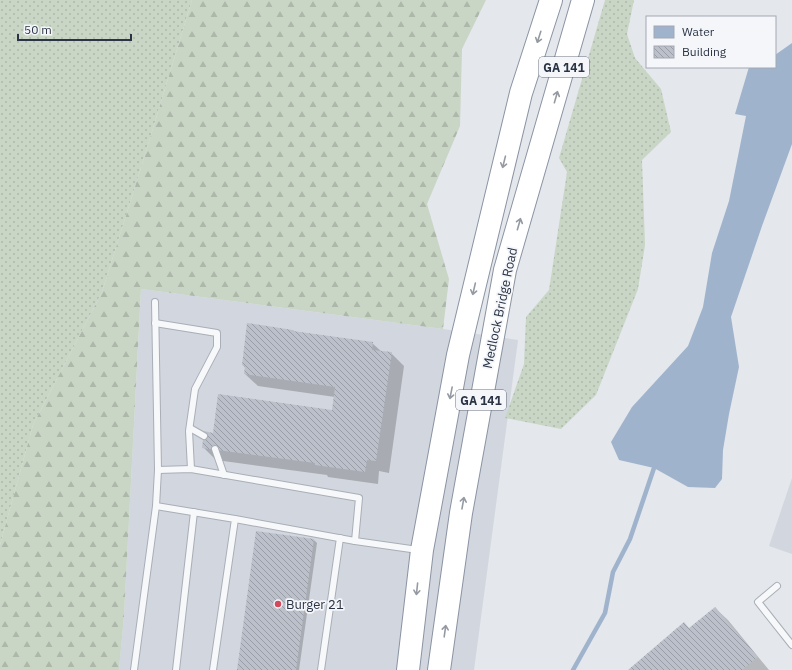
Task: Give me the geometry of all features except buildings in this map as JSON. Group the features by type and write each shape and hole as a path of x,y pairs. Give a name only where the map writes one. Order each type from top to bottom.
{"highway":[{"name":"GA 141","path":"408,670 422,550 460,347 521,93 551,0"},
{"name":"Medlock Bridge Road","path":"439,670 461,513 505,270 583,0"}],"lane":[{"path":"134,670 156,506 158,470 155,302"},
{"path":"155,323 217,333 217,347 195,389 190,428 191,469"},
{"path":"190,428 204,436"},
{"path":"216,449 224,475"},
{"path":"158,470 191,469 359,498 355,541"},
{"path":"156,506 355,541 422,550"},
{"path":"176,670 194,512"},
{"path":"213,670 235,519"},
{"path":"321,670 340,538"},
{"path":"777,586 758,602 792,645"}],"shaded area":[{"path":"141,289 518,340 474,670 119,670 124,616"},
{"path":"792,478 792,554 769,546"}],"green space":[{"path":"0,0 192,0 102,292 33,425 0,545"},
{"path":"192,0 486,0 462,49 460,126 427,204 449,279 443,329 141,289 124,616 119,670 0,670 0,545 33,425 102,292"},
{"path":"605,0 634,0 627,34 635,58 661,89 671,132 642,160 645,245 638,289 596,395 561,429 505,418 524,364 526,317 549,290 567,172 559,158"}],"water":[{"path":"792,43 792,144 731,317 739,367 723,450 722,479 715,488 688,487 654,468 619,460 611,442 632,407 688,346 703,307 712,253 729,201 746,116 735,114 749,68 776,68 776,54"}],"waterway":[{"path":"573,670 605,613 613,572 630,539 654,468"}],"place":[{"name":"Burger 21","path":"278,604"}]}
